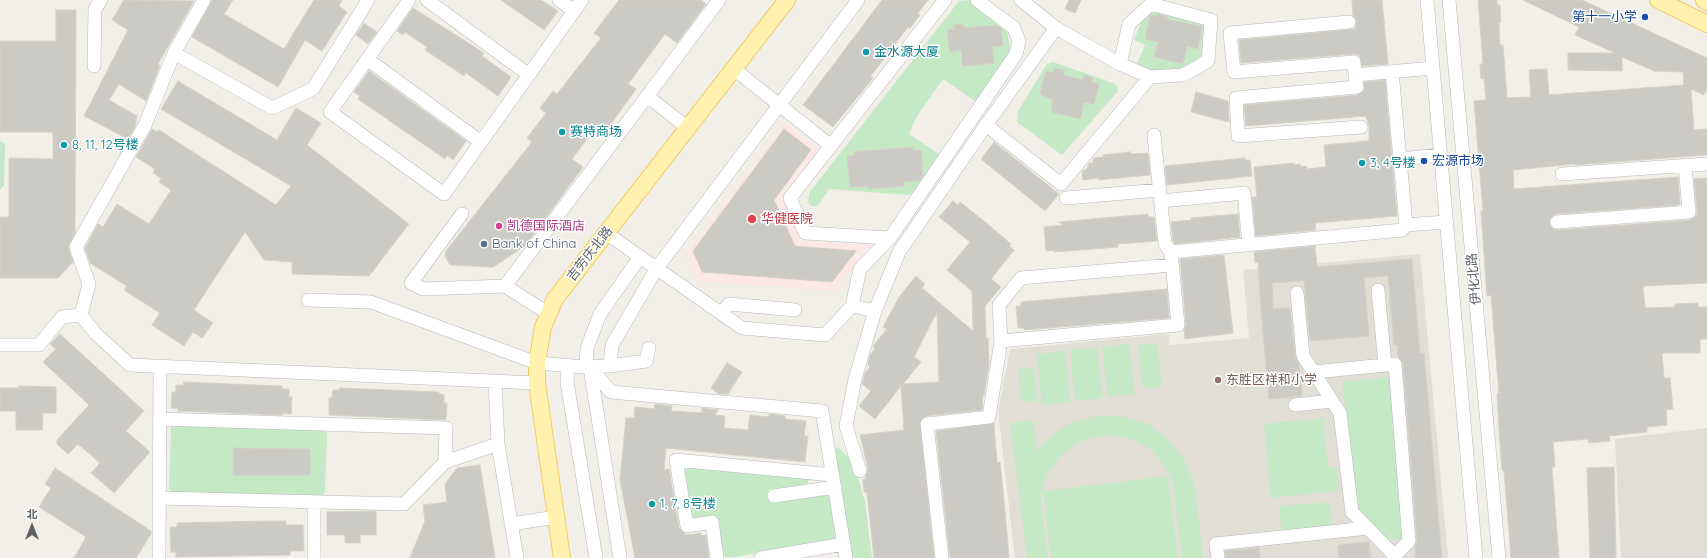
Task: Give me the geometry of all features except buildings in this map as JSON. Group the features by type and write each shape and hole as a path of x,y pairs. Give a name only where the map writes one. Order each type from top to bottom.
{"main road":[{"name":"吉劳庆北路","path":"562,558 537,383 537,363 543,327 555,299 788,0"},
{"path":"1658,0 1707,24"}],"street":[{"path":"94,66 95,9 101,0"},
{"path":"81,315 89,284 76,247 145,126 174,53 204,0"},
{"path":"174,53 272,108 313,89 368,0"},
{"path":"409,0 330,112 444,194 582,0"},
{"path":"427,0 529,75"},
{"path":"559,0 574,11"},
{"path":"505,286 719,0"},
{"path":"610,366 612,346 657,268 858,0"},
{"path":"890,238 805,233 790,198 945,0"},
{"path":"606,233 742,328 825,335 852,306 860,269 890,238 1016,54 1019,41 1014,28 978,0"},
{"path":"1021,0 1056,28 1120,64 1150,77 1183,75 1208,61 1212,20 1151,4 1129,24 1120,64"},
{"name":"伊化北路","path":"1427,0 1476,558"},
{"name":"伊化北路","path":"1449,0 1499,558"},
{"path":"1349,22 1230,33 1234,72 1354,62 1357,87 1236,98 1238,136 1361,127"},
{"path":"860,471 846,426 855,379 875,311 899,252 1056,28"},
{"path":"367,60 481,142"},
{"path":"1355,75 1433,68"},
{"path":"734,69 831,146"},
{"path":"1392,72 1406,226"},
{"path":"986,126 1061,184 1150,77"},
{"path":"647,96 688,128"},
{"path":"1001,341 1178,325 1171,259 1165,244 1154,135"},
{"path":"1400,159 1440,155"},
{"path":"1562,174 1707,164"},
{"path":"1557,222 1689,212 1685,165"},
{"path":"1066,198 1244,193 1249,245"},
{"path":"462,214 411,283 423,289 505,286 549,314"},
{"path":"942,558 928,424 989,417 1001,341 999,305 1021,278 1171,259 1249,245 1402,230 1406,226 1446,222"},
{"path":"620,558 588,367 587,348 600,314 640,257"},
{"path":"1378,290 1384,365"},
{"path":"1297,293 1303,356 1340,413 1352,512 1395,557 1409,541 1395,364 1314,372"},
{"path":"308,300 371,302 537,363 588,367 610,366 646,361 649,348"},
{"path":"721,313 729,304 795,310"},
{"path":"852,306 875,311"},
{"path":"0,345 39,345 62,317 81,315"},
{"path":"81,315 95,333 130,365 537,383"},
{"path":"568,365 567,382 596,558"},
{"path":"159,558 160,366"},
{"path":"588,367 612,392 822,411 846,558"},
{"path":"495,381 498,444 517,558"},
{"path":"1295,405 1332,401"},
{"path":"160,419 446,428 445,462"},
{"path":"159,498 404,504 445,462 498,444"},
{"path":"718,558 712,522 687,526 676,460 834,481"},
{"path":"774,496 834,481"},
{"path":"314,502 314,558"},
{"path":"511,524 556,517"},
{"path":"1218,558 1216,544 1368,528"},
{"path":"761,558 844,544"}],"shaded area":[{"name":"华健医院","path":"785,123 820,150 783,199 802,240 870,245 836,291 697,281 686,253"},
{"name":"东胜区祥和小学","path":"1420,254 1448,558 1015,558 998,411 1010,349 1169,334 1170,345 1249,338 1243,270"},
{"path":"1707,428 1707,558 1621,558 1615,439"}],"green space":[{"path":"970,0 1006,27 1011,52 979,99 975,101 943,79 917,116 909,134 939,154 939,159 914,193 908,195 829,189 818,206 811,206 808,202 809,193 959,1"},
{"path":"1154,11 1208,22 1201,56 1187,69 1157,74 1141,70 1137,64 1145,45 1134,40 1143,18"},
{"path":"1053,62 1116,84 1118,91 1062,155 1017,122 1018,111 1047,64"},
{"path":"0,141 5,144 4,185 0,190"},
{"path":"1157,343 1162,387 1143,389 1138,345"},
{"path":"1129,344 1135,394 1108,397 1102,347"},
{"path":"1097,347 1103,398 1075,401 1070,350"},
{"path":"1065,351 1070,402 1042,405 1037,354"},
{"path":"1034,368 1037,401 1021,402 1018,369"},
{"path":"1388,377 1391,379 1404,539 1386,540 1357,509 1342,382"},
{"path":"1096,416 1123,416 1149,425 1170,441 1186,463 1195,488 1203,558 1182,558 1173,483 1165,466 1153,452 1137,441 1118,436 1099,436 1077,443 1059,457 1046,476 1041,498 1048,558 1027,558 1010,423 1033,421 1037,452 1049,437 1071,423"},
{"path":"1323,418 1328,467 1336,466 1338,491 1271,498 1264,424"},
{"path":"179,423 322,429 327,433 325,492 320,499 178,493 169,490 171,427"},
{"path":"838,447 853,462 865,501 872,558 851,558 834,451"},
{"path":"684,467 810,477 807,484 768,490 770,503 827,494 831,500 836,535 832,541 728,558 723,555 716,518 694,522"},
{"path":"1168,476 1178,558 1051,558 1043,491"},
{"path":"1330,502 1333,529 1282,534 1279,506"}],"place":[{"name":"第十一小学","path":"1645,17"},
{"name":"金水源大厦","path":"866,52"},
{"name":"赛特商场","path":"562,132"},
{"name":"8, 11, 12号楼","path":"64,145"},
{"name":"宏源市场","path":"1424,161"},
{"name":"3, 4号楼","path":"1362,163"},
{"name":"华健医院","path":"752,219"},
{"name":"凯德国际酒店","path":"499,226"},
{"name":"Bank of China","path":"484,244"},
{"name":"东胜区祥和小学","path":"1218,380"},
{"name":"1, 7, 8号楼","path":"652,504"}]}
